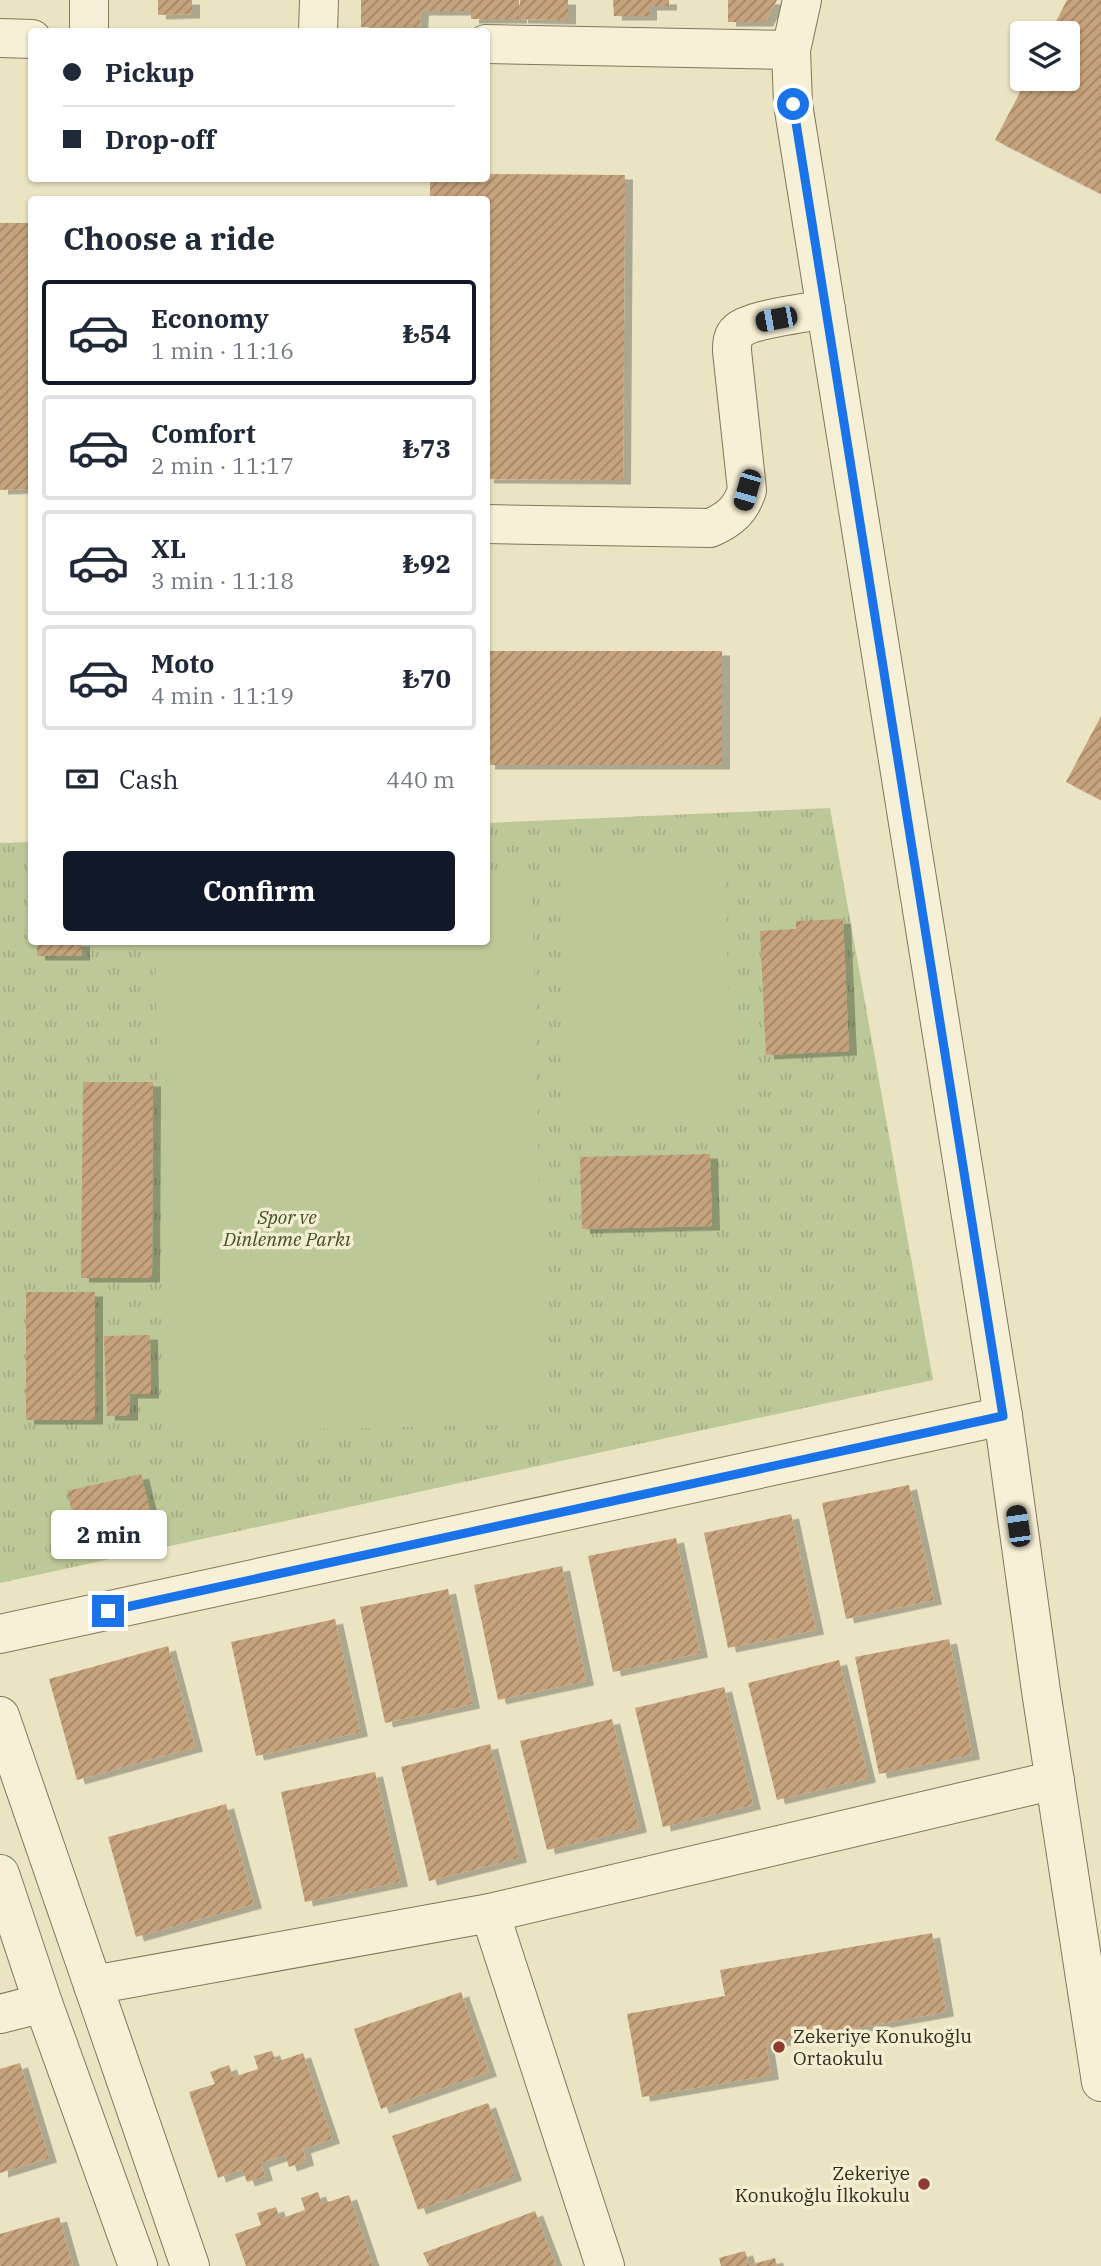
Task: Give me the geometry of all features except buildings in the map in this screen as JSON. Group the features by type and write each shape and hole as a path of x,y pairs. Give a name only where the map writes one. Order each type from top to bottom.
{"street":[{"path":"89,0 89,28"},
{"path":"318,28 319,0"},
{"path":"802,0 792,50 793,104 1003,1416 1101,2082"},
{"path":"0,38 28,39"},
{"path":"490,44 792,50"},
{"path":"490,524 710,528 723,523 743,504 747,490 732,351 733,339 739,330 751,323 826,309"},
{"path":"0,1634 1003,1416"},
{"path":"0,1716 190,2266"},
{"path":"93,1985 490,1913 1055,1780"},
{"path":"0,1874 43,2003 138,2266"},
{"path":"490,1913 606,2266"},
{"path":"0,2014 43,2003"}],"green space":[{"name":"Spor ve Dinlenme Parkı","path":"830,808 933,1380 0,1583 0,843 28,842 28,945 490,945 490,823"},
{"path":"725,860 731,1123 570,1127 564,863"},
{"path":"532,869 544,1424 166,1432 155,945 490,945 490,870"}],"place":[{"name":"Zekeriye Konukoğlu Ortaokulu","path":"779,2047"},
{"name":"Zekeriye Konukoğlu İlkokulu","path":"924,2184"}],"route":[{"path":"108,1611 1003,1416 793,104"}]}
